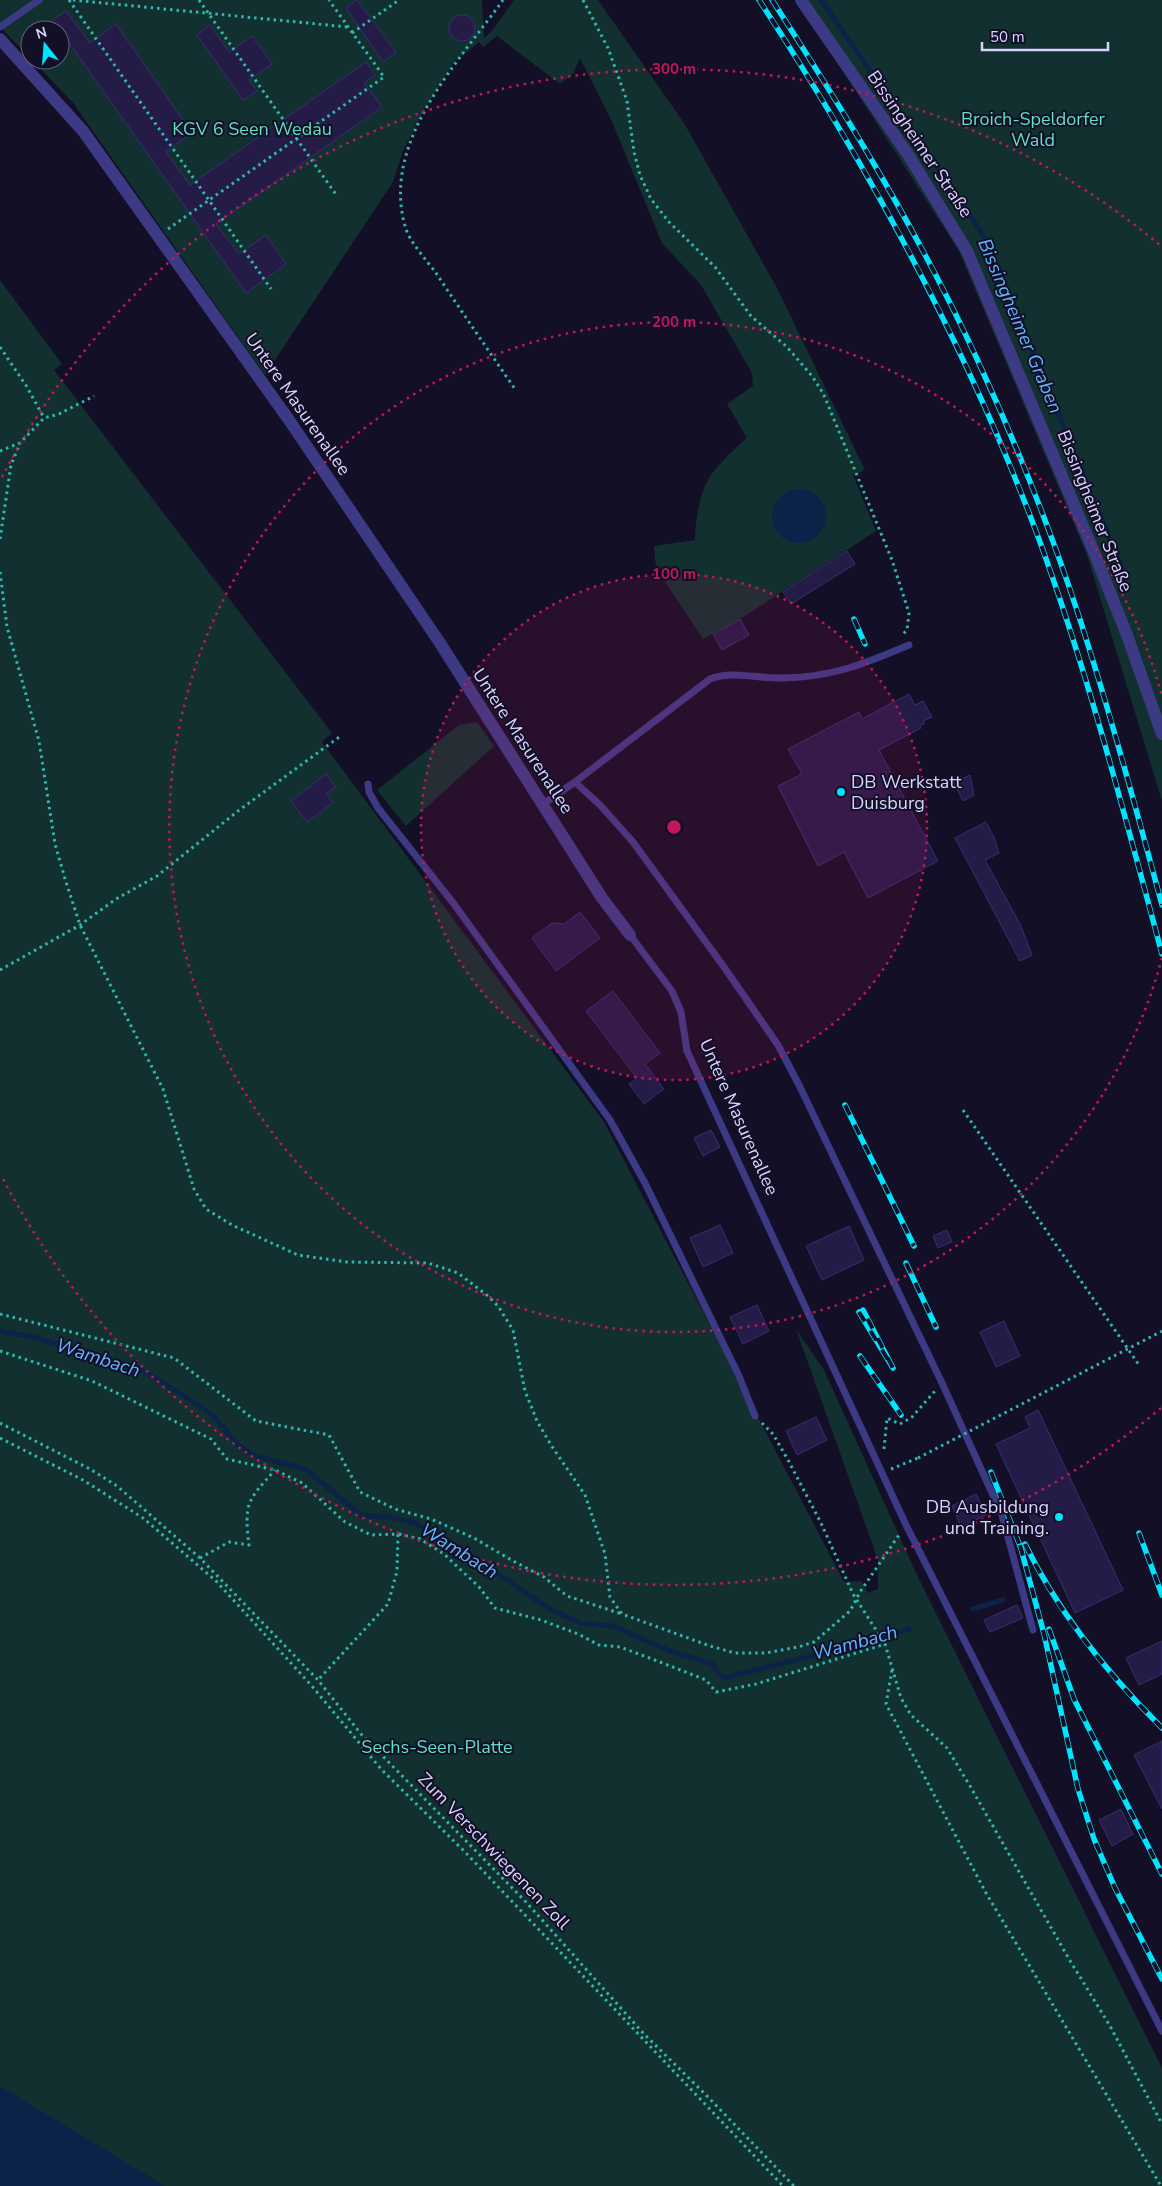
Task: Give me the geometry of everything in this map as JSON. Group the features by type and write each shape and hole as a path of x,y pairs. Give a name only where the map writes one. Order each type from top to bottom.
{"street":[{"name":"Bissingheimer Straße","path":"801,0 909,156 967,251 1091,545 1127,635 1162,734"},
{"name":"Untere Masurenallee","path":"0,39 84,131 157,237 300,436 440,643 602,898 630,935"}],"lane":[{"path":"0,27 39,0"},
{"path":"543,804 575,782 710,679 721,675 781,678 829,674 866,663 909,645"},
{"path":"575,782 600,805 633,842 778,1045 942,1383 1002,1515 1033,1630"},
{"path":"368,784 369,792 378,808 454,904 610,1120 645,1183 724,1345 755,1416"},
{"name":"Untere Masurenallee","path":"630,935 672,991 682,1012 687,1052 906,1524 1162,2031"}],"path":[{"path":"68,0 271,289"},
{"path":"74,0 348,27"},
{"path":"198,0 337,196"},
{"path":"157,237 384,77 329,0"},
{"path":"352,33 400,0"},
{"path":"503,0 444,79 421,116 401,180 401,198 406,230 515,389"},
{"path":"583,0 608,48 628,101 634,152 640,175 651,199 669,222 715,267 751,316 787,347 812,376 823,393 892,560 909,613 907,630 903,634"},
{"path":"0,347 27,387 44,418"},
{"path":"0,539 11,465 20,443 44,418 60,414 94,396"},
{"path":"0,451 20,443"},
{"path":"0,572 7,627 38,741 55,844 80,926 163,1089 192,1183 206,1209 232,1225 298,1255 347,1262 410,1262 444,1268 458,1273 471,1281 498,1306 513,1330 525,1391 537,1421 550,1446 585,1495 605,1554 610,1597 622,1614"},
{"path":"0,970 80,926 116,899 157,876 238,811 342,736"},
{"path":"963,1110 1139,1365"},
{"path":"0,1314 174,1358 256,1421 330,1435 360,1492 395,1509 432,1519 474,1538 512,1561 544,1577 567,1596 710,1646 750,1654 783,1650 814,1642 850,1611 860,1592 906,1524"},
{"path":"883,1472 918,1458 1162,1331"},
{"path":"0,1351 92,1381 211,1439 227,1459 275,1470 302,1483 345,1522 371,1535 398,1534 420,1539 444,1554 479,1587 495,1608 541,1620 578,1634 599,1645 620,1647 660,1662 706,1680 716,1692 756,1684 885,1644"},
{"path":"884,1456 887,1418 900,1424 912,1418 942,1383"},
{"path":"755,1416 773,1434 788,1460 821,1523 856,1600 875,1626 885,1644 901,1698 911,1715 947,1748 1110,2026 1162,2124"},
{"name":"Zum Verschwiegenen Zoll","path":"0,1423 90,1469 117,1486 200,1558 318,1680 361,1734 526,1902 644,2034 794,2186"},
{"path":"0,1438 83,1480 143,1518 216,1581 311,1685 381,1769 465,1852 782,2186"},
{"path":"200,1558 229,1542 249,1545 246,1520 248,1505 256,1491 275,1470"},
{"path":"318,1680 388,1604 397,1571 398,1534"},
{"path":"893,1670 886,1704 986,1893 1161,2186"}],"green space":[{"name":"KGV 6 Seen Wedau","path":"0,0 482,0 484,38 492,31 514,0 598,0 684,123 777,288 865,470 853,475 876,531 740,619 703,639 656,568 654,546 695,540 698,510 707,482 719,465 747,438 727,404 753,386 752,373 701,285 662,243 613,124 580,58 573,74 560,84 497,36 483,47 479,42 454,62 425,108 403,151 393,182 265,375 73,103 42,70 70,70 70,20 20,20 20,48 0,27"},
{"name":"Broich-Speldorfer Wald","path":"797,0 1162,0 1162,801 1087,555 959,251"},
{"name":"Sechs-Seen-Platte","path":"0,280 62,364 54,370 332,733 322,742 604,1122 844,1582 861,1581 868,1593 878,1589 878,1560 796,1329 824,1370 917,1575 1162,2068 1162,2186 0,2186"},
{"path":"477,722 494,746 406,826 377,790 459,725"}],"water":[{"path":"799,489 809,491 818,497 824,506 826,516 824,526 818,535 809,541 799,543 789,541 780,535 774,526 772,516 774,506 780,497 789,491"},
{"path":"0,2086 165,2186 0,2186"}],"building":[{"path":"357,0 396,52 383,62 346,8"},
{"path":"66,11 90,43 116,24 192,133 166,152 190,185 366,62 375,75 364,83 382,107 216,224 239,254 266,235 286,264 246,293 70,44 70,20 53,20"},
{"path":"462,15 471,19 475,28 471,37 462,41 453,37 449,28 453,19"},
{"path":"210,25 229,52 252,36 272,64 249,80 257,91 243,100 197,35"},
{"path":"847,551 855,564 791,604 783,592"},
{"path":"740,619 749,635 722,650 713,634"},
{"name":"DB Werkstatt Duisburg","path":"909,694 915,705 923,701 932,717 923,721 925,723 920,726 921,728 879,750 938,861 868,898 844,852 818,866 778,786 802,774 788,749 859,712 862,719"},
{"path":"326,774 336,787 326,794 333,803 307,822 291,801"},
{"path":"970,775 974,795 963,801 954,783"},
{"path":"986,822 994,837 999,853 985,860 1020,924 1032,955 1020,961 955,838"},
{"path":"580,912 600,938 556,971 532,938 552,923 564,924"},
{"path":"613,991 660,1053 645,1064 664,1089 644,1104 629,1084 637,1078 586,1011"},
{"path":"711,1130 720,1147 703,1156 694,1138"},
{"path":"720,1225 733,1253 703,1267 690,1238"},
{"path":"849,1226 864,1260 822,1280 806,1246"},
{"path":"947,1230 952,1242 938,1248 933,1236"},
{"path":"757,1305 769,1331 743,1344 730,1317"},
{"path":"1004,1321 1020,1356 996,1367 980,1332"},
{"name":"DB Ausbildung und Training.","path":"1038,1410 1123,1590 1075,1613 996,1444 1030,1428 1025,1417"},
{"path":"816,1417 827,1440 797,1455 786,1431"},
{"path":"976,1494 986,1515 961,1527 952,1506"},
{"path":"1017,1605 1023,1618 990,1632 984,1620"},
{"path":"1162,1641 1162,1674 1139,1685 1126,1658"},
{"path":"1162,1741 1162,1809 1134,1755"},
{"path":"1121,1809 1133,1834 1112,1846 1099,1820"}],"waterway":[{"name":"Bissingheimer Graben","path":"821,0 986,240 1122,568"},
{"name":"Wambach","path":"0,1331 33,1337 144,1371 214,1416 237,1444 253,1455 307,1470 361,1515 389,1517 412,1522 446,1539 550,1609 580,1623 613,1626 670,1651 712,1664 723,1678 909,1629"},
{"name":"Wambach","path":"973,1609 1003,1600"}],"railway":[{"path":"759,0 840,130 915,263 982,400 1012,471 1040,542 1075,644 1106,747 1162,954"},
{"path":"772,0 855,131 931,266 955,312 1010,433 1055,546 1081,622 1120,752 1162,905"},
{"path":"854,619 865,644"},
{"path":"845,1105 914,1246"},
{"path":"906,1263 936,1327"},
{"path":"859,1312 893,1368 863,1310"},
{"path":"860,1356 901,1415"},
{"path":"991,1472 1022,1551"},
{"path":"1139,1533 1162,1595"},
{"path":"1025,1544 1053,1595 1086,1642 1122,1686 1162,1728"},
{"path":"1020,1545 1044,1634 1078,1789 1094,1839 1115,1888 1162,1979"},
{"path":"1049,1629 1074,1699 1162,1874"}],"place":[{"name":"DB Werkstatt Duisburg","path":"841,792"},
{"name":"DB Ausbildung und Training.","path":"1059,1517"}]}
